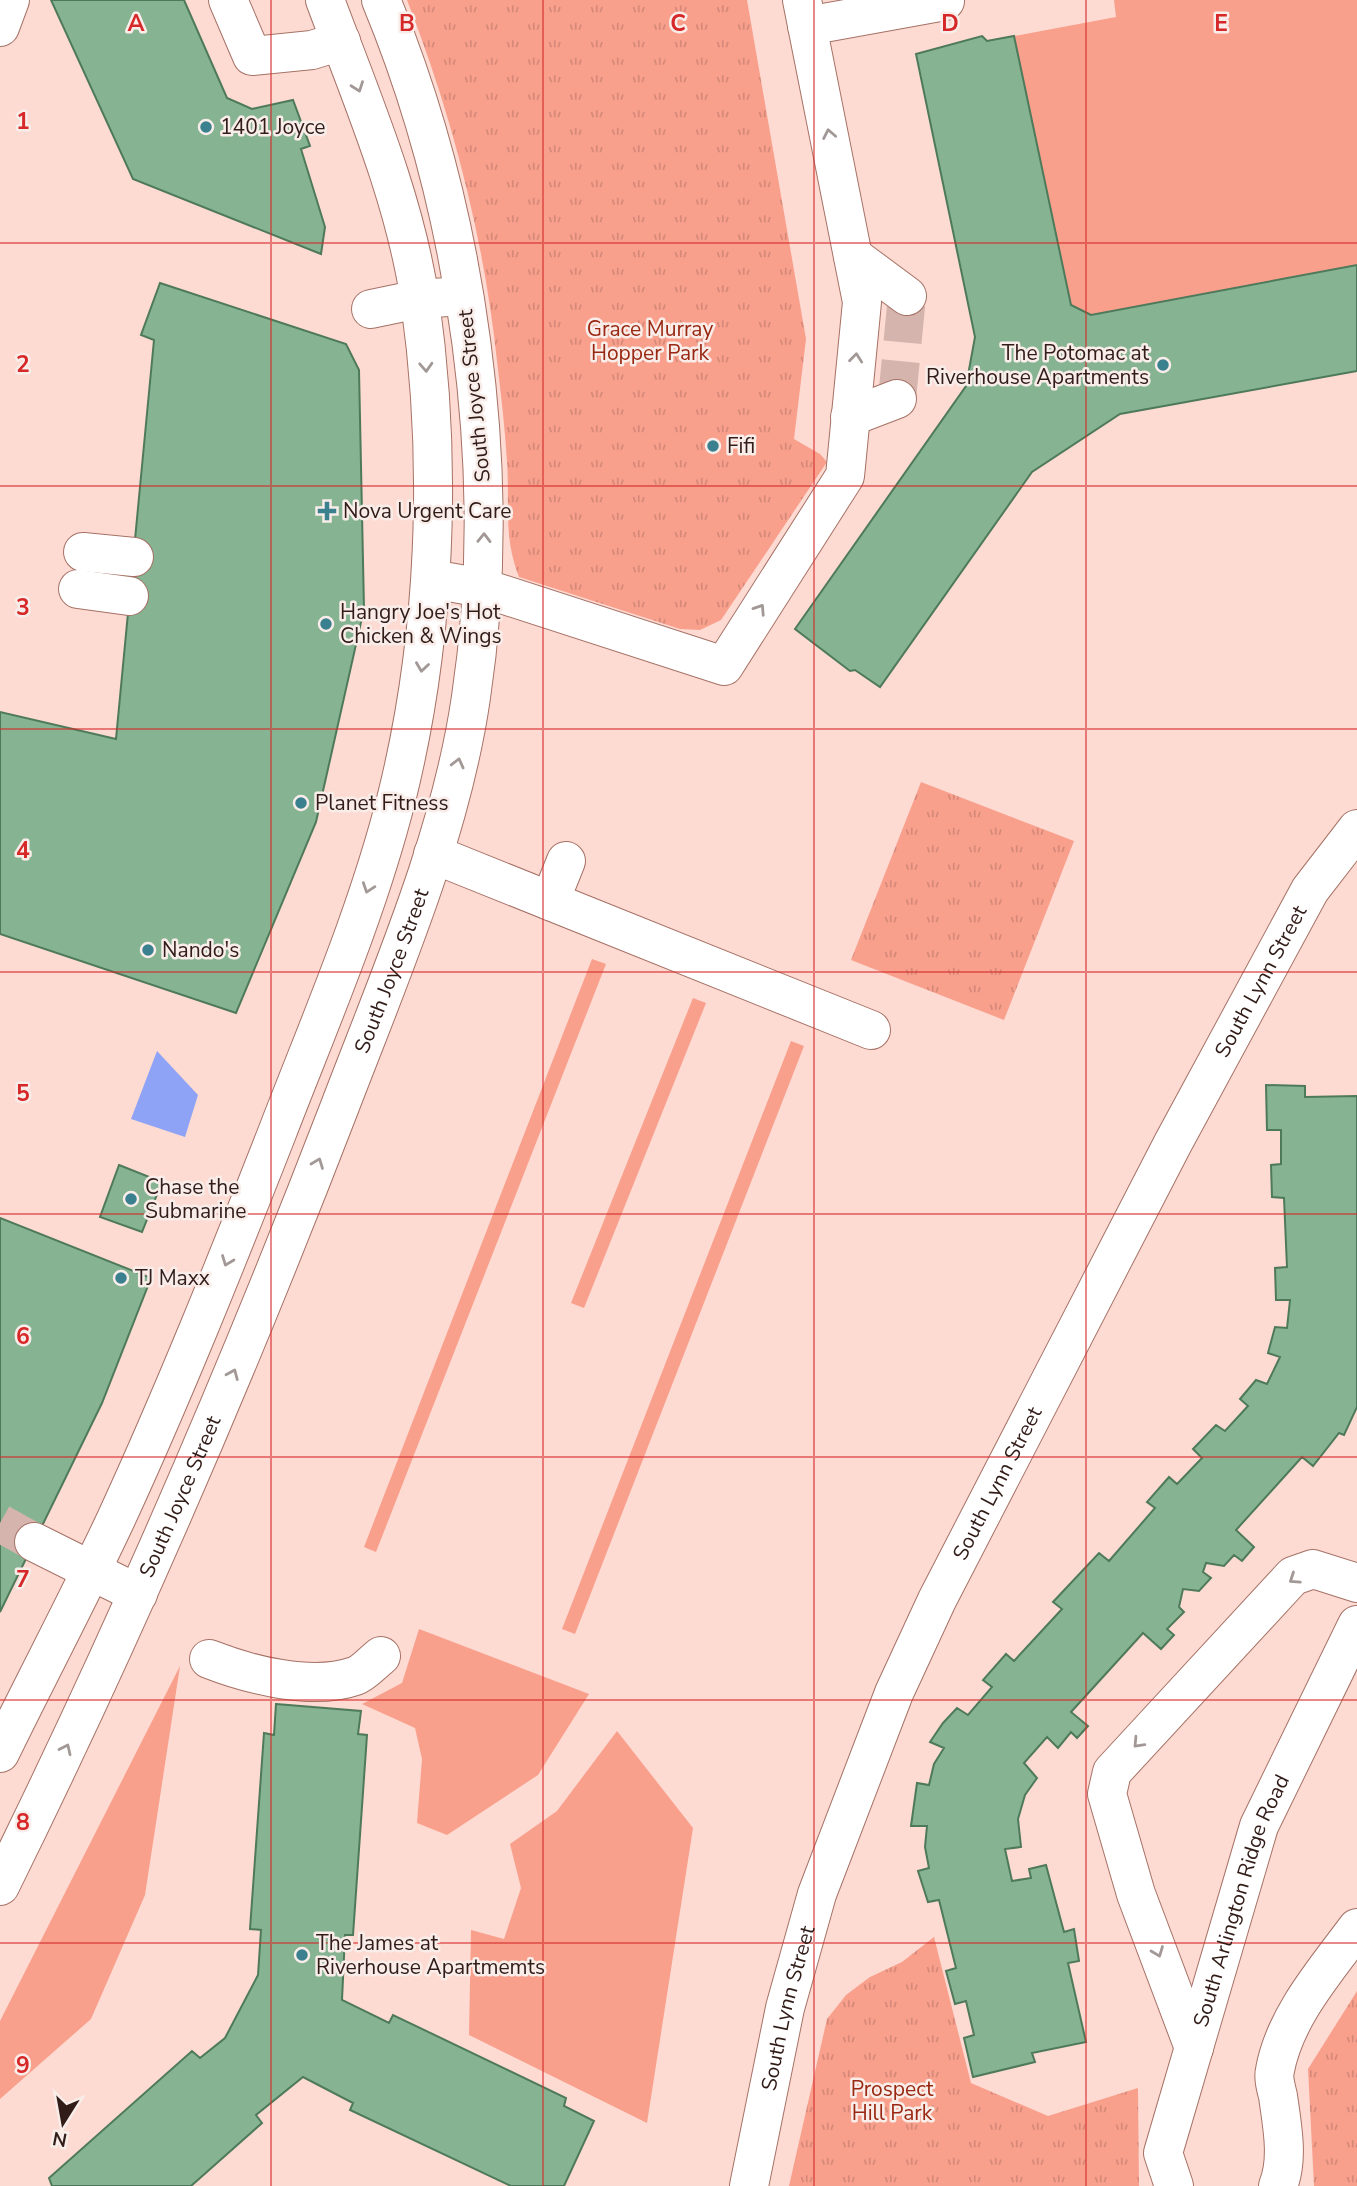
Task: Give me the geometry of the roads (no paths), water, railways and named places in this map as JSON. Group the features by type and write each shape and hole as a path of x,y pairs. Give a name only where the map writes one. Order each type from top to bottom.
{"main road":[{"path":"0,27 10,0"},
{"path":"228,0 252,56 312,50 341,41"},
{"path":"0,1753 90,1571 207,1314 322,1017 378,861 405,761 421,670 431,579 432,478 419,299 405,234 377,144 326,0"},
{"name":"South Joyce Street","path":"0,1886 138,1594 303,1203 433,854 459,760 471,698 483,588 485,502 480,412 441,184 425,122 382,0"},
{"path":"431,579 483,588 723,666 845,476 862,302 805,13 946,2"},
{"path":"853,256 907,296"},
{"path":"371,309 419,299 462,296"},
{"path":"849,417 897,399"},
{"path":"83,552 134,557"},
{"path":"78,589 129,596"},
{"name":"South Lynn Street","path":"749,2186 785,2008 817,1894 894,1693 937,1600 1172,1143 1310,890 1357,829"},
{"path":"433,854 872,1030"},
{"path":"550,901 566,861"},
{"path":"34,1542 138,1594"},
{"path":"1194,2048 1136,1894 1107,1794 1112,1772 1293,1576 1313,1569 1357,1583"},
{"name":"South Arlington Ridge Road","path":"1174,2186 1163,2153 1259,1826 1357,1626"},
{"path":"209,1659 264,1677 315,1680 356,1676 381,1656"},
{"path":"1278,2186 1283,2174 1282,2130 1274,2072 1288,2032 1313,1987 1357,1927"}],"water":[{"path":"157,1051 198,1095 185,1137 131,1119"}],"tunnel":[{"path":"897,399 907,296"},
{"path":"0,1523 34,1542"}],"place":[{"name":"1401 Joyce","path":"206,127"},
{"name":"The Potomac at Riverhouse Apartments","path":"1163,365"},
{"name":"Fifi","path":"713,446"},
{"name":"Nova Urgent Care","path":"327,511"},
{"name":"Hangry Joe's Hot Chicken & Wings","path":"326,624"},
{"name":"Planet Fitness","path":"301,803"},
{"name":"Nando's","path":"148,950"},
{"name":"Chase the Submarine","path":"131,1199"},
{"name":"TJ Maxx","path":"121,1278"},
{"name":"The James at Riverhouse Apartmemts","path":"302,1955"}],"park label":[{"name":"Grace Murray Hopper Park","path":"650,341"},
{"name":"Prospect Hill Park","path":"892,2101"}]}
